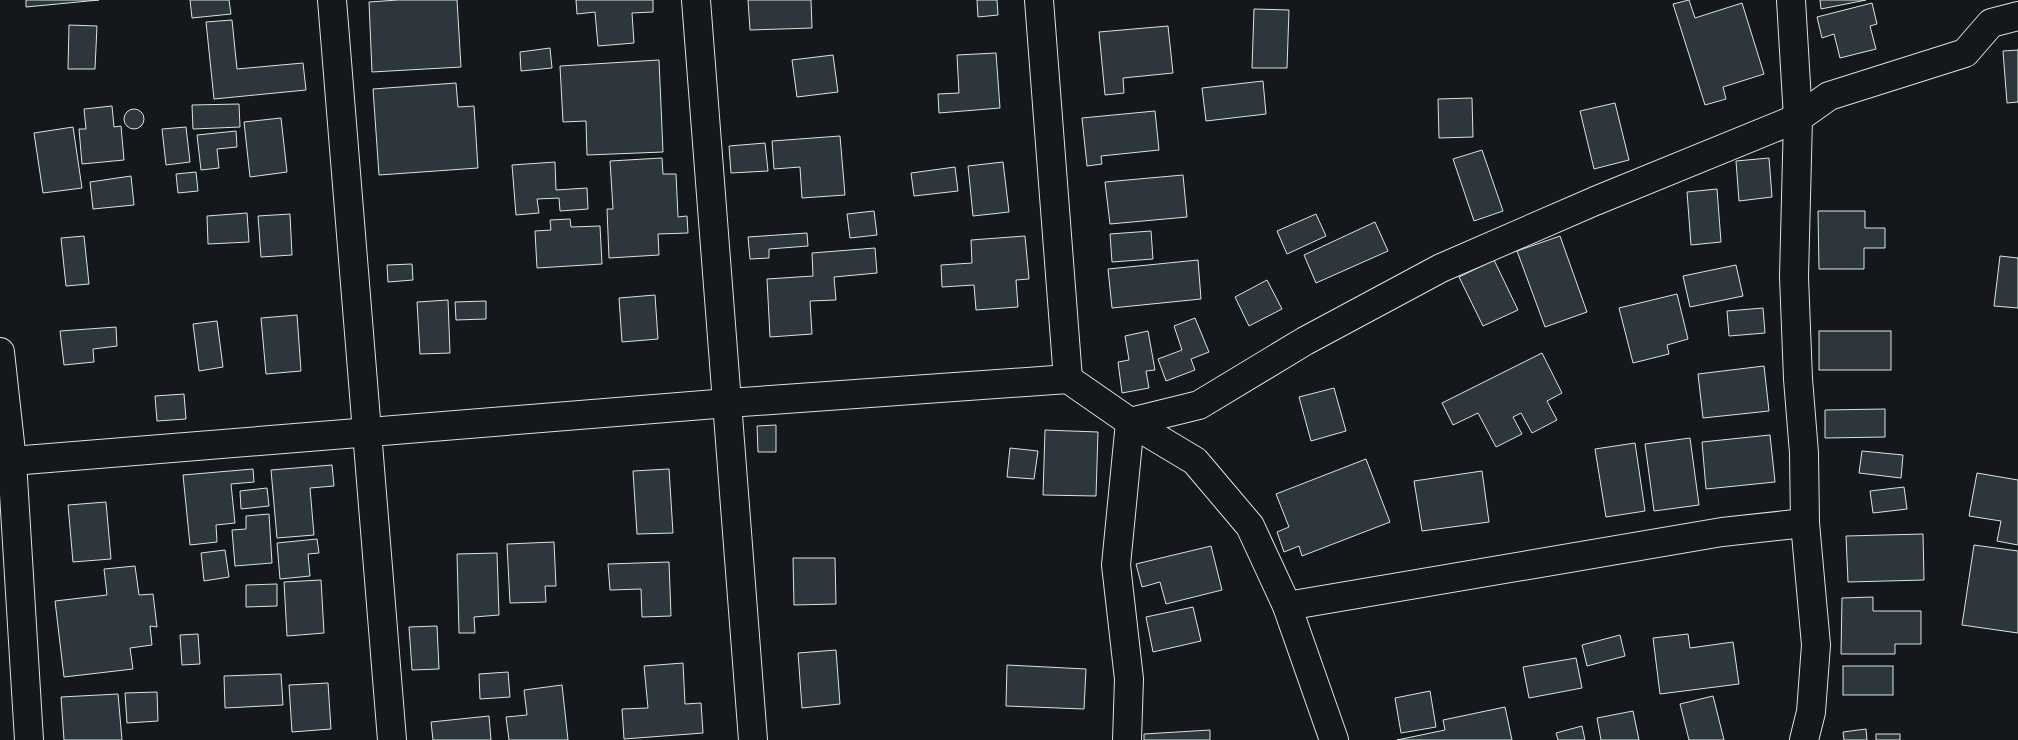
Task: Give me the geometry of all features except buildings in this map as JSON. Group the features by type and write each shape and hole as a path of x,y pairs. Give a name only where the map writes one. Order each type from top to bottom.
{"street":[{"path":"332,0 392,740"},
{"path":"696,0 753,740"},
{"path":"1039,0 1068,379"},
{"path":"1791,0 1798,118 1794,277 1798,379 1804,453 1805,523 1816,645 1811,712 1804,740"},
{"path":"1130,422 1198,405 1305,341 1441,268 1595,201 1798,118 1829,96 1965,53 1991,23 2018,16"},
{"path":"0,352 12,461 29,740"},
{"path":"12,461 1068,379 1130,422 1196,461 1250,526 1287,606 1334,740"},
{"path":"1127,740 1130,679 1116,565 1130,422"},
{"path":"1287,606 1722,532 1805,523"}]}
